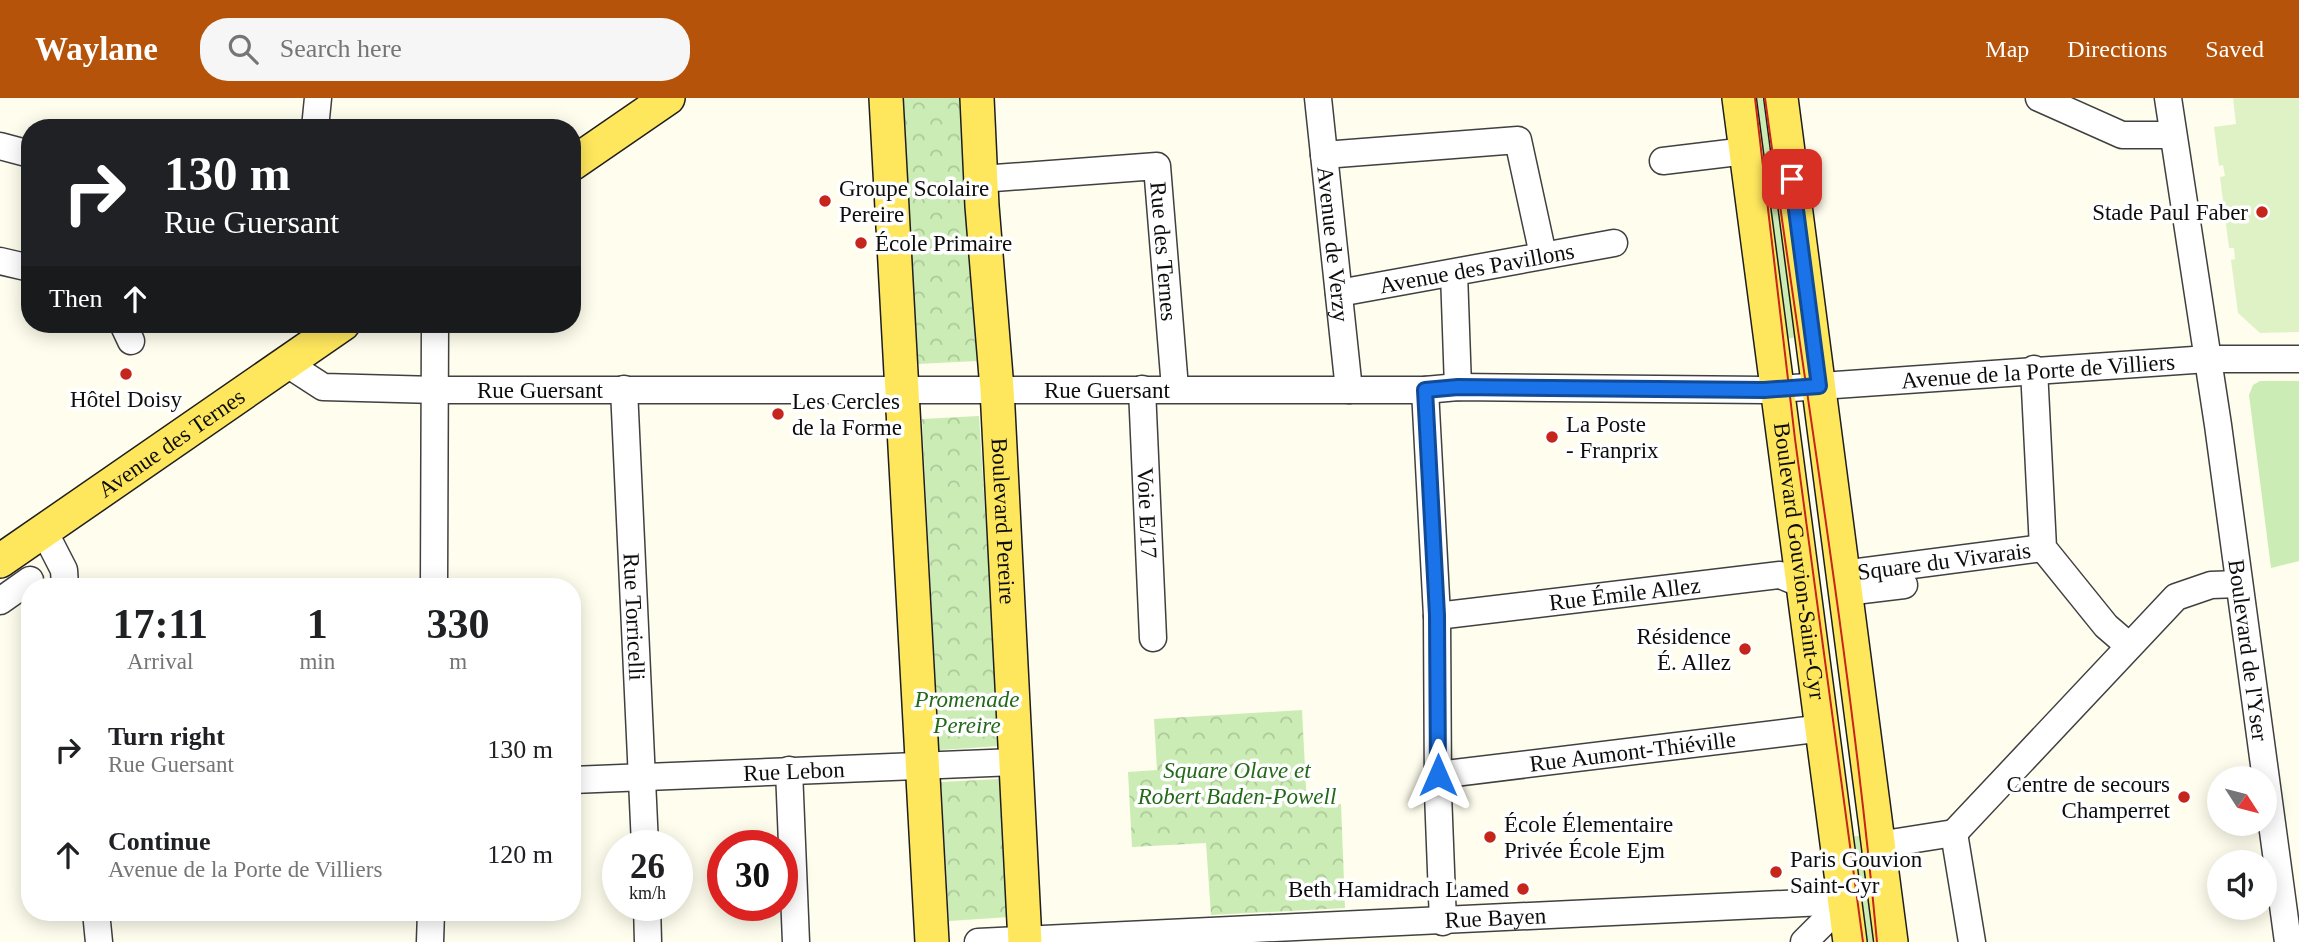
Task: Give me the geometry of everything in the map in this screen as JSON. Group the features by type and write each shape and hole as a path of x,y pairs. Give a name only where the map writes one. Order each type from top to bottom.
{"main road":[{"path":"581,158 668,98"},
{"path":"886,98 932,942"},
{"name":"Boulevard Pereire","path":"977,98 998,389 1025,941"},
{"name":"Boulevard Gouvion-Saint-Cyr","path":"1739,98 1850,942"},
{"name":"Boulevard Gouvion-Saint-Cyr","path":"1781,98 1891,942"},
{"name":"Avenue des Ternes","path":"0,561 286,363 325,333"}],"street":[{"path":"316,119 318,98"},
{"name":"Avenue de Verzy","path":"1318,98 1349,390"},
{"path":"2039,98 2122,135 2173,135"},
{"name":"Boulevard de l'Yser","path":"2168,98 2208,359 2288,942"},
{"path":"1324,155 1518,140 1543,255"},
{"path":"0,146 21,152"},
{"path":"1663,161 1746,151"},
{"name":"Rue des Ternes","path":"981,179 1157,166 1175,388"},
{"name":"Avenue des Pavillons","path":"1339,293 1614,243"},
{"path":"0,261 21,266"},
{"path":"1454,273 1458,387"},
{"path":"434,578 435,333"},
{"name":"Avenue de la Porte de Villiers","path":"1778,389 2034,369 2208,359 2299,359"},
{"name":"Rue Guersant","path":"286,363 323,387 436,390 901,392 1175,388 1425,390 1458,387 1778,389"},
{"path":"2034,369 2043,548 2106,626 2128,645"},
{"name":"Rue Torricelli","path":"624,389 645,830"},
{"name":"Voie E/17","path":"1142,389 1153,638"},
{"path":"1425,390 1437,615 1438,784 1443,915"},
{"path":"44,531 64,570 64,578"},
{"name":"Square du Vivarais","path":"1844,583 2043,548"},
{"name":"Rue Émile Allez","path":"1437,615 1780,575 1797,582 1804,592"},
{"path":"1844,583 1904,584"},
{"path":"1878,845 1954,833 2128,645 2182,593 2211,585 2239,584"},
{"path":"0,601 21,586"},
{"name":"Rue Aumont-Thiéville","path":"1438,784 1807,730 1816,725 1821,716"},
{"name":"Rue Lebon","path":"581,780 1016,762"},
{"path":"789,770 796,942"},
{"path":"1954,833 1972,942"},
{"path":"1804,942 1845,901"},
{"name":"Rue Bayen","path":"978,942 1350,934 1443,915 1845,901"},
{"path":"97,921 99,942"},
{"path":"430,942 431,921"},
{"path":"647,921 648,942"}],"green space":[{"path":"902,98 962,98 977,361 917,364"},
{"path":"1744,98 1777,98 1808,336 1776,340"},
{"name":"Stade Paul Faber","path":"2233,98 2299,98 2299,332 2260,333 2238,313 2231,260 2235,259 2234,248 2229,248 2220,177 2225,176 2223,165 2219,166 2214,127 2236,124"},
{"path":"2260,381 2299,381 2299,561 2271,568 2249,395 2253,385"},
{"name":"Promenade Pereire","path":"979,416 1000,746 939,750 922,419"},
{"name":"Square Olave et Robert Baden-Powell","path":"1302,710 1307,807 1341,804 1345,908 1211,915 1206,843 1132,847 1128,772 1157,770 1154,719"},
{"path":"1000,779 1009,917 949,921 941,782"},
{"path":"1872,834 1886,942 1854,942 1841,838"}],"tram line":[{"path":"1755,98 1795,439 1863,942"},
{"path":"1765,98 1854,730 1877,942"}],"place":[{"name":"Groupe Scolaire Pereire","path":"825,201"},
{"name":"Stade Paul Faber","path":"2262,212"},
{"name":"École Primaire","path":"861,243"},
{"name":"Hôtel Doisy","path":"126,374"},
{"name":"Les Cercles de la Forme","path":"778,414"},
{"name":"La Poste - Franprix","path":"1552,437"},
{"name":"Résidence É. Allez","path":"1745,649"},
{"name":"Centre de secours Champerret","path":"2184,797"},
{"name":"École Élementaire Privée École Ejm","path":"1490,837"},
{"name":"Paris Gouvion Saint-Cyr","path":"1776,872"},
{"name":"Beth Hamidrach Lamed","path":"1523,889"}],"route":[{"path":"1438,775 1437,615 1425,390 1458,387 1764,390 1819,386 1792,179"}]}
